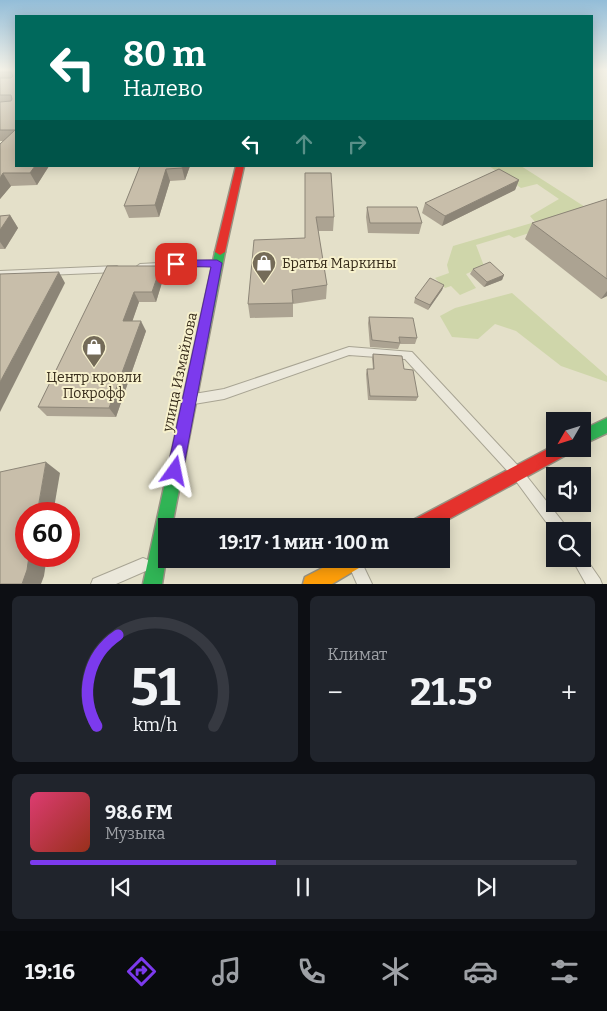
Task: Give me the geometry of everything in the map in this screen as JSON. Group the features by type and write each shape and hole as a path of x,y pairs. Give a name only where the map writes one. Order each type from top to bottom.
{"main road":[{"name":"улица Измайлова","path":"152,584 217,263 240,167"},
{"path":"591,433 607,425"},
{"path":"434,518 546,458"},
{"path":"312,584 341,568"}],"lane":[{"path":"0,274 217,263"},
{"path":"189,400 224,394 349,352 408,355 517,473 554,522"},
{"path":"98,584 157,560"},
{"path":"584,567 595,584"},
{"path":"359,568 365,584"}],"green space":[{"path":"490,167 523,167 593,212 514,238 509,235 476,245 484,266 466,274 476,288 460,295 451,286 445,288 435,278 449,273 447,265 453,246 535,222 530,216 559,199 537,184 521,188"},
{"path":"512,293 607,376 607,382 561,366 516,331 495,324 478,339 452,337 440,316 455,308"}],"building":[{"path":"11,96 15,96 15,130 0,130 0,102 11,101"},
{"path":"15,130 15,167 34,167 30,173 3,173 0,178 0,144"},
{"path":"140,167 182,167 166,169 155,205 124,206"},
{"path":"499,169 519,180 445,216 425,203"},
{"path":"305,173 331,173 334,217 316,217 327,285 292,290 293,303 248,304 254,240 305,238"},
{"path":"607,199 607,279 532,223"},
{"path":"367,207 417,207 422,223 370,223"},
{"path":"10,215 0,230 0,216"},
{"path":"490,262 504,275 487,282 473,269"},
{"path":"107,266 161,266 152,292 134,292 123,321 141,321 109,408 38,407"},
{"path":"59,272 0,382 0,274"},
{"path":"430,278 444,285 430,305 415,298"},
{"path":"369,317 413,318 417,338 399,337 400,343 372,340"},
{"path":"373,354 402,356 404,369 413,370 418,397 370,396 367,369 374,369"},
{"path":"46,462 39,502 15,502 15,567 27,567 22,584 0,584 0,472"}],"traffic: fast":[{"path":"152,584 220,252"},
{"path":"591,433 607,425"}],"traffic: slow":[{"path":"312,584 341,568"}],"traffic: jam":[{"path":"220,252 240,167"},
{"path":"434,518 546,458"}],"place":[{"name":"Братья Маркины","path":"264,284"},
{"name":"Центр кровли Покрофф","path":"94,368"}],"route":[{"path":"175,471 217,263 176,264"}]}
